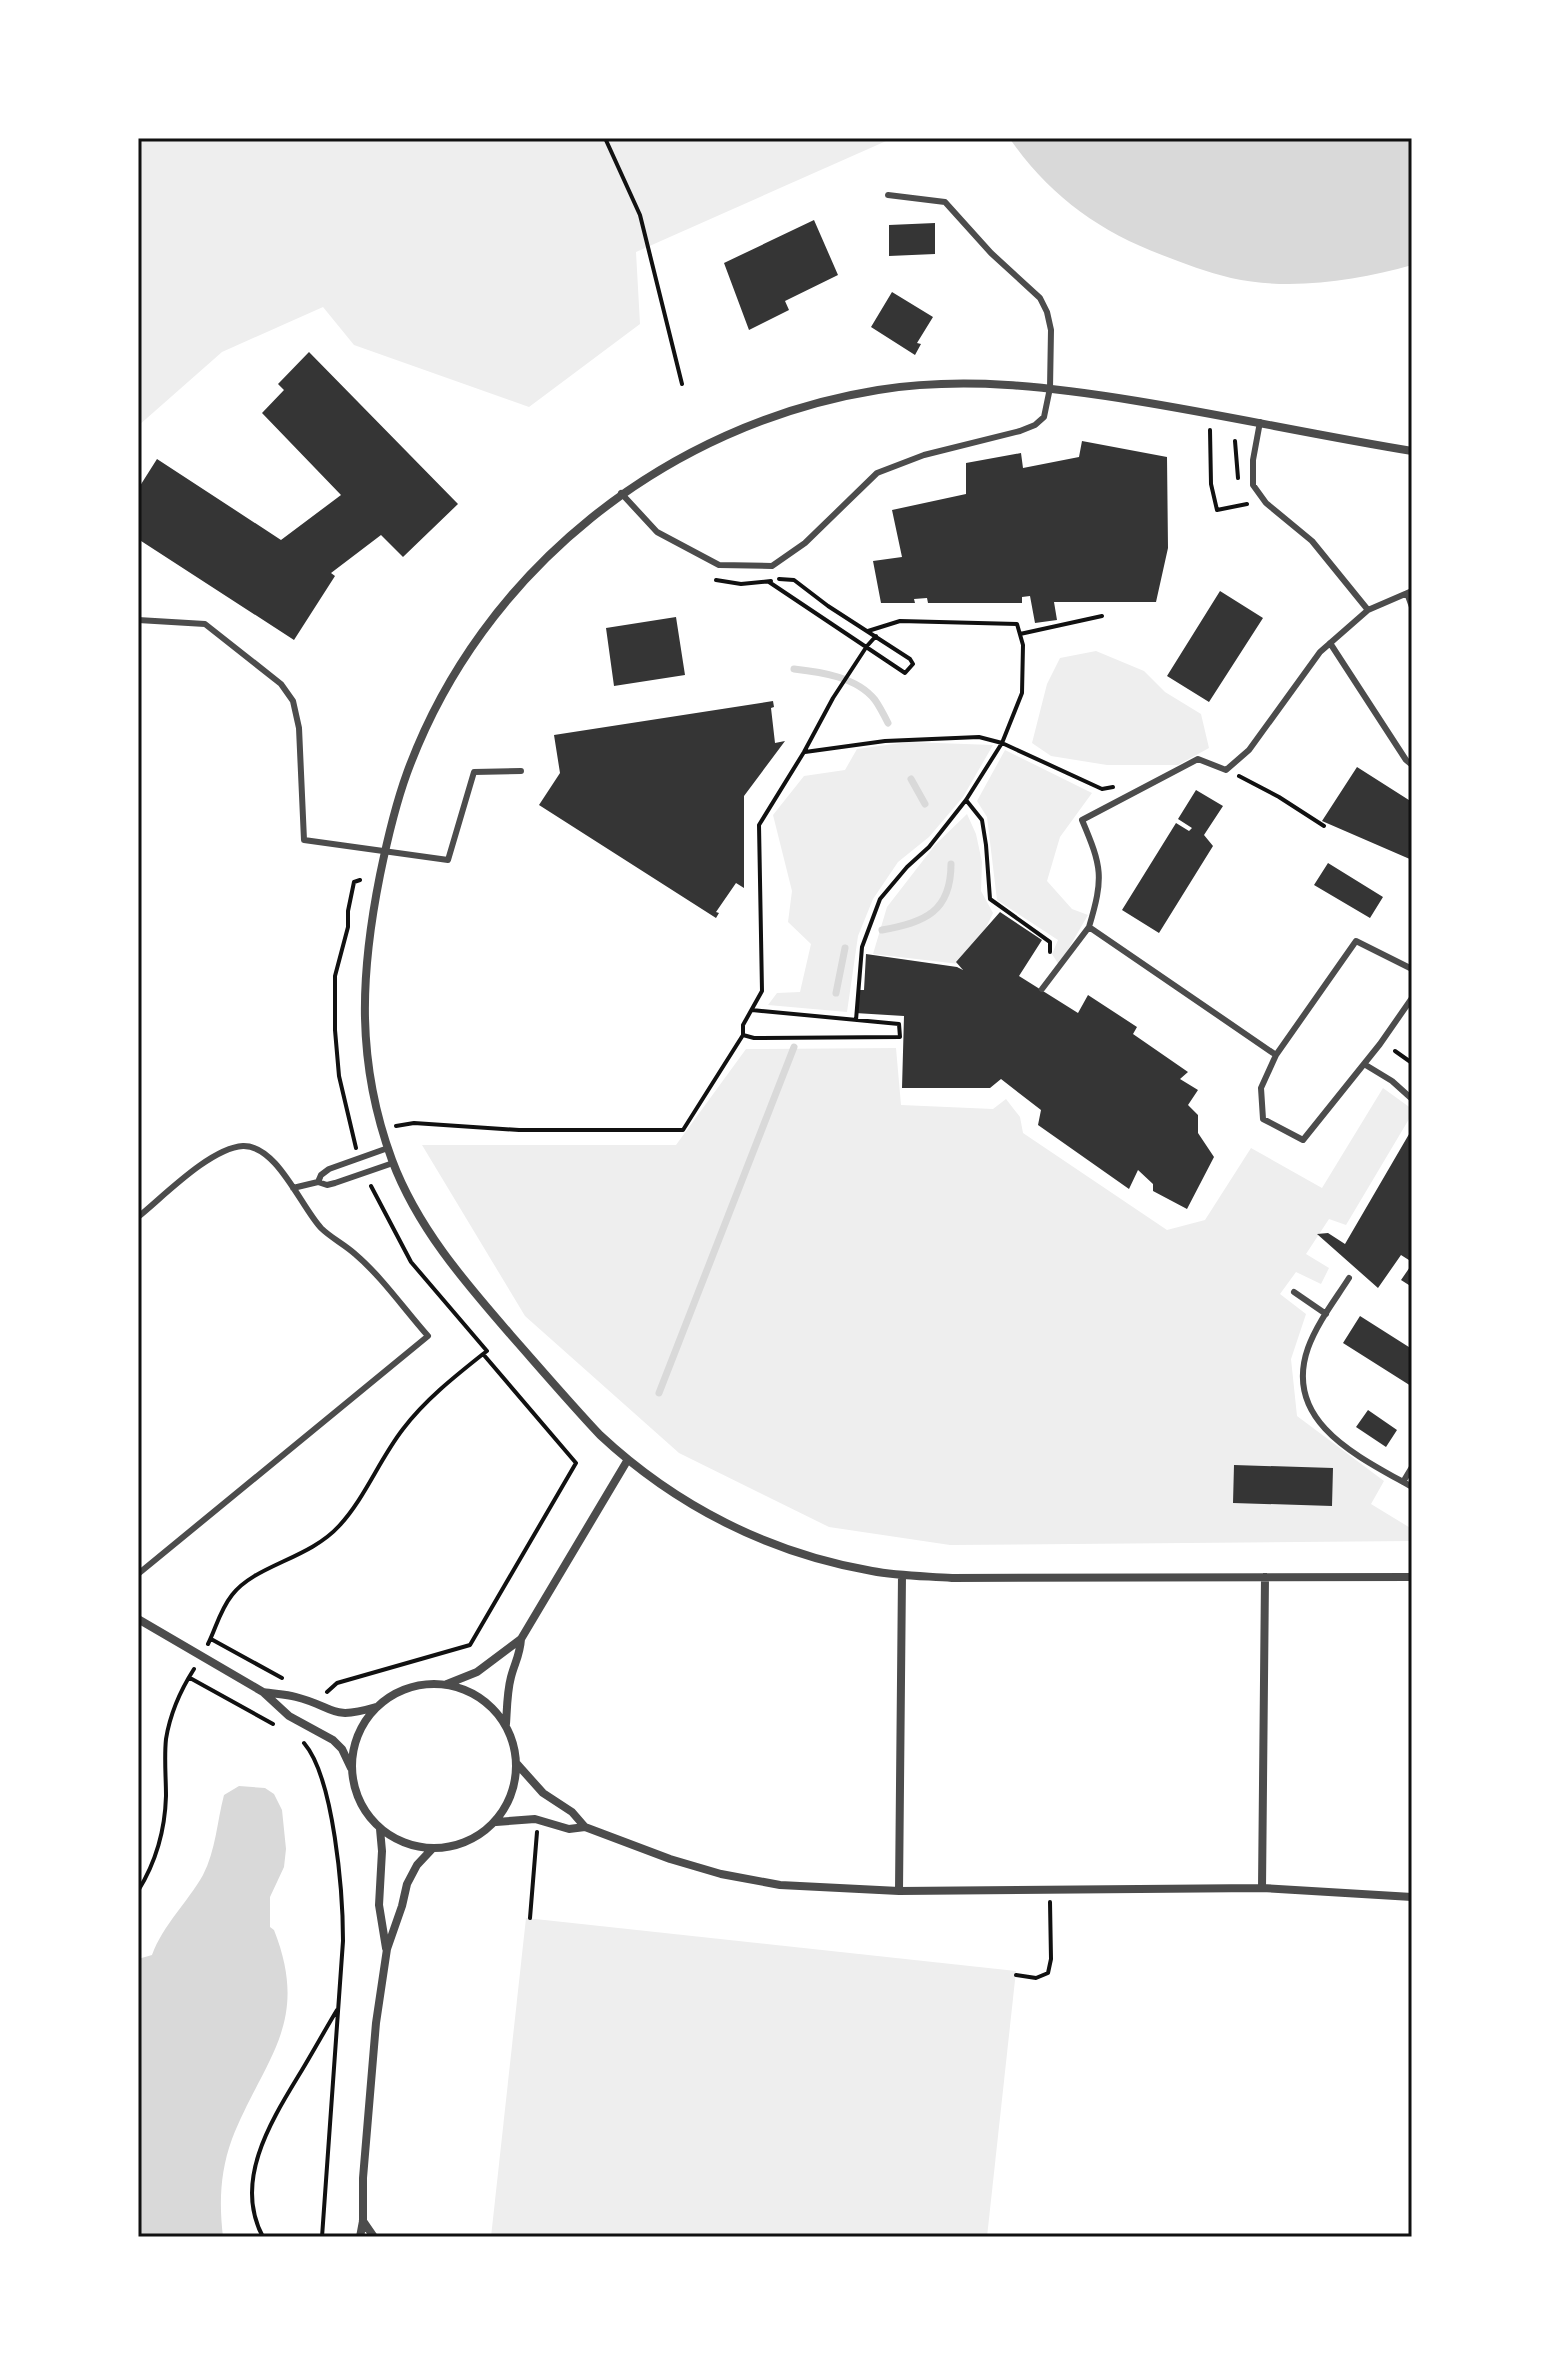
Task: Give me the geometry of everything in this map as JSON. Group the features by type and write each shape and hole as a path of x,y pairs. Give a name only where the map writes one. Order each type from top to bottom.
{"street":[{"path":"1412,451 1260,422 1050,388 998,383 923,385 823,401 731,432 686,455 621,493 544,559 513,592 446,688 408,770 385,851 367,950 364,987 364,1035 375,1106 393,1163 421,1220 442,1253 578,1412 627,1461 667,1491 741,1531 822,1561 874,1572 952,1578 1412,1577"},
{"path":"447,1685 477,1672 521,1639 627,1461"},
{"path":"899,1891 902,1575"},
{"path":"1262,1888 1265,1577"},
{"path":"138,1619 263,1692 289,1716 333,1740 342,1749 351,1768 359,1801 368,1817 395,1840 432,1849 455,1847 477,1837 496,1822 508,1805 515,1785 517,1764 514,1744 495,1710 464,1689 428,1684 409,1688 376,1707 357,1735 351,1768"},
{"path":"506,1725 508,1691 519,1658 521,1639"},
{"path":"263,1692 296,1697 336,1714 347,1715 376,1707"},
{"path":"517,1764 543,1793 572,1812 585,1827"},
{"path":"496,1822 535,1819 569,1829 585,1827 721,1874 780,1885 899,1891 1262,1888 1412,1897"},
{"path":"380,1829 379,1905 387,1949"},
{"path":"360,2237 374,2054 387,1949 407,1884 417,1865 432,1849"},
{"path":"363,2221 374,2237"}],"lane":[{"path":"621,493 657,532 719,565 772,566 805,543 877,473 924,455 1020,431 1044,417 1050,388 1051,330 1040,298 991,253 945,202 888,195"},
{"path":"1260,422 1253,460 1253,485 1266,503 1312,541 1368,610"},
{"path":"1042,989 1089,927 1098,897 1099,860 1082,820 1198,759 1226,770 1249,750 1320,652 1330,643 1368,610 1410,592 1412,607"},
{"path":"138,620 205,624 281,684 297,712 304,840 448,860 474,772 521,771"},
{"path":"1330,643 1412,765"},
{"path":"1089,927 1276,1055"},
{"path":"1412,969 1356,941 1276,1055 1261,1088 1263,1119 1303,1140 1412,998"},
{"path":"1364,1064 1392,1081 1412,1099"},
{"path":"138,1217 207,1161 233,1148 252,1147 262,1152 293,1188 319,1226 355,1254 428,1336 138,1574"},
{"path":"318,1182 329,1169 388,1148"},
{"path":"293,1188 318,1182 327,1185 393,1163"},
{"path":"1349,1278 1308,1348 1302,1379 1310,1412 1329,1435 1412,1487"},
{"path":"1294,1292 1326,1314"},
{"path":"1403,1482 1412,1467"}],"path":[{"path":"605,138 640,215 682,384"},
{"path":"1210,430 1211,484 1217,510 1247,504"},
{"path":"706,576 741,584 794,580 913,664 905,673 769,582"},
{"path":"1020,634 1102,616"},
{"path":"856,1020 862,947 880,899 929,847 966,800 1002,743 1022,693 1023,645 1017,624 900,621 868,631"},
{"path":"396,1126 414,1123 519,1130 683,1130 743,1035 743,1025 762,991 759,825 854,664 876,636"},
{"path":"804,752 891,741 979,737 1002,743 1102,789 1114,787"},
{"path":"1226,770 1279,797 1324,826"},
{"path":"966,800 982,820 990,899 1050,942 1052,949 1047,957 1056,968"},
{"path":"743,1035 754,1038 900,1037 899,1024 752,1010"},
{"path":"1395,1051 1412,1063"},
{"path":"287,1680 210,1642 222,1610 245,1582 319,1544 338,1528 422,1406 483,1354"},
{"path":"314,1690 325,1696 329,1687 337,1683 470,1645 576,1463"},
{"path":"138,1891 156,1858 162,1832 166,1738 173,1711 193,1671"},
{"path":"189,1677 277,1726"},
{"path":"302,1740 320,1769 341,1886 343,1941 322,2237"},
{"path":"530,1918 537,1830"},
{"path":"1016,1975 1043,1977 1051,1966 1050,1890"},
{"path":"263,2237 251,2205 260,2152 274,2116 338,2008"}],"shaded area":[{"path":"138,138 893,138 636,252 640,324 529,407 354,345 323,307 222,352 138,426"},
{"path":"1412,138 1412,265 1345,280 1299,284 1253,282 1222,276 1117,235 1058,194 1010,139"},
{"path":"1096,651 1144,671 1165,692 1201,714 1209,748 1178,765 1107,765 1051,756 1032,743 1047,684 1060,658"},
{"path":"909,742 993,745 963,797 929,837 898,862 873,899 858,936 847,1012 768,1005 777,993 800,992 811,944 788,922 792,891 773,815 804,776 845,770 857,749"},
{"path":"1005,750 1092,793 1060,837 1047,881 1072,909 1088,915 1059,965 1052,954 1058,940 997,900 987,817 977,801"},
{"path":"967,814 976,834 982,862 981,891 993,913 968,965 873,954 887,907 935,845"},
{"path":"896,1048 901,1105 993,1109 1006,1099 1020,1117 1023,1133 1167,1230 1205,1220 1251,1148 1322,1188 1383,1088 1412,1109 1412,1114 1346,1225 1329,1219 1306,1254 1329,1268 1321,1284 1296,1272 1280,1294 1306,1314 1291,1359 1297,1416 1384,1481 1371,1504 1412,1529 1412,1541 950,1545 829,1527 679,1453 525,1316 422,1145 676,1145 746,1049"},
{"path":"239,1786 265,1788 274,1794 282,1810 286,1849 284,1867 270,1897 270,1927 274,1930 284,1963 288,1991 285,2016 279,2039 228,2151 222,2188 223,2237 138,2237 138,1959 152,1955 162,1934 203,1875 214,1846 224,1795"},
{"path":"526,1918 1016,1971 987,2237 491,2237"}],"building":[{"path":"814,220 838,275 785,301 789,310 749,330 724,263"},
{"path":"935,223 935,254 889,256 889,225"},
{"path":"892,292 933,317 917,343 921,344 915,355 871,327"},
{"path":"309,352 458,504 403,557 381,535 331,573 335,576 294,640 138,539 138,489 157,459 281,540 341,495 262,413 284,390 278,384"},
{"path":"1082,441 1167,457 1168,548 1156,602 1054,602 1057,620 1035,623 1030,596 1022,597 1022,603 928,603 927,598 914,599 915,603 881,603 873,561 902,557 892,510 966,494 966,463 1021,453 1023,468 1079,457"},
{"path":"1220,591 1263,618 1209,702 1167,676"},
{"path":"676,617 685,675 614,686 606,628"},
{"path":"773,701 775,743 785,741 744,796 744,888 736,883 716,912 719,913 716,918 539,805 560,773 554,735"},
{"path":"1357,767 1412,802 1412,860 1322,821"},
{"path":"1196,790 1223,806 1204,835 1213,846 1159,933 1122,910 1176,823 1189,831 1192,828 1178,819"},
{"path":"1328,863 1383,897 1370,918 1314,885"},
{"path":"1000,912 1042,940 1019,976 1078,1013 1088,995 1137,1027 1133,1034 1188,1072 1180,1079 1198,1090 1188,1105 1198,1115 1198,1133 1214,1157 1187,1209 1153,1191 1153,1184 1138,1170 1129,1189 1038,1125 1041,1110 1001,1079 990,1088 902,1088 904,1016 855,1013 858,990 864,990 866,954 963,970 956,962"},
{"path":"1412,1129 1412,1262 1401,1255 1378,1288 1317,1234 1328,1233 1345,1244"},
{"path":"1412,1264 1412,1287 1401,1280"},
{"path":"1360,1316 1412,1349 1411,1386 1343,1343"},
{"path":"1368,1410 1397,1430 1386,1447 1356,1427"},
{"path":"1234,1465 1333,1468 1332,1506 1233,1503"}],"waterway":[{"path":"794,669 827,674 859,686 875,700 888,723"},
{"path":"911,779 925,804"},
{"path":"882,930 911,923 933,912 946,893 951,864"},
{"path":"836,993 845,948"},
{"path":"659,1393 794,1047"}]}
